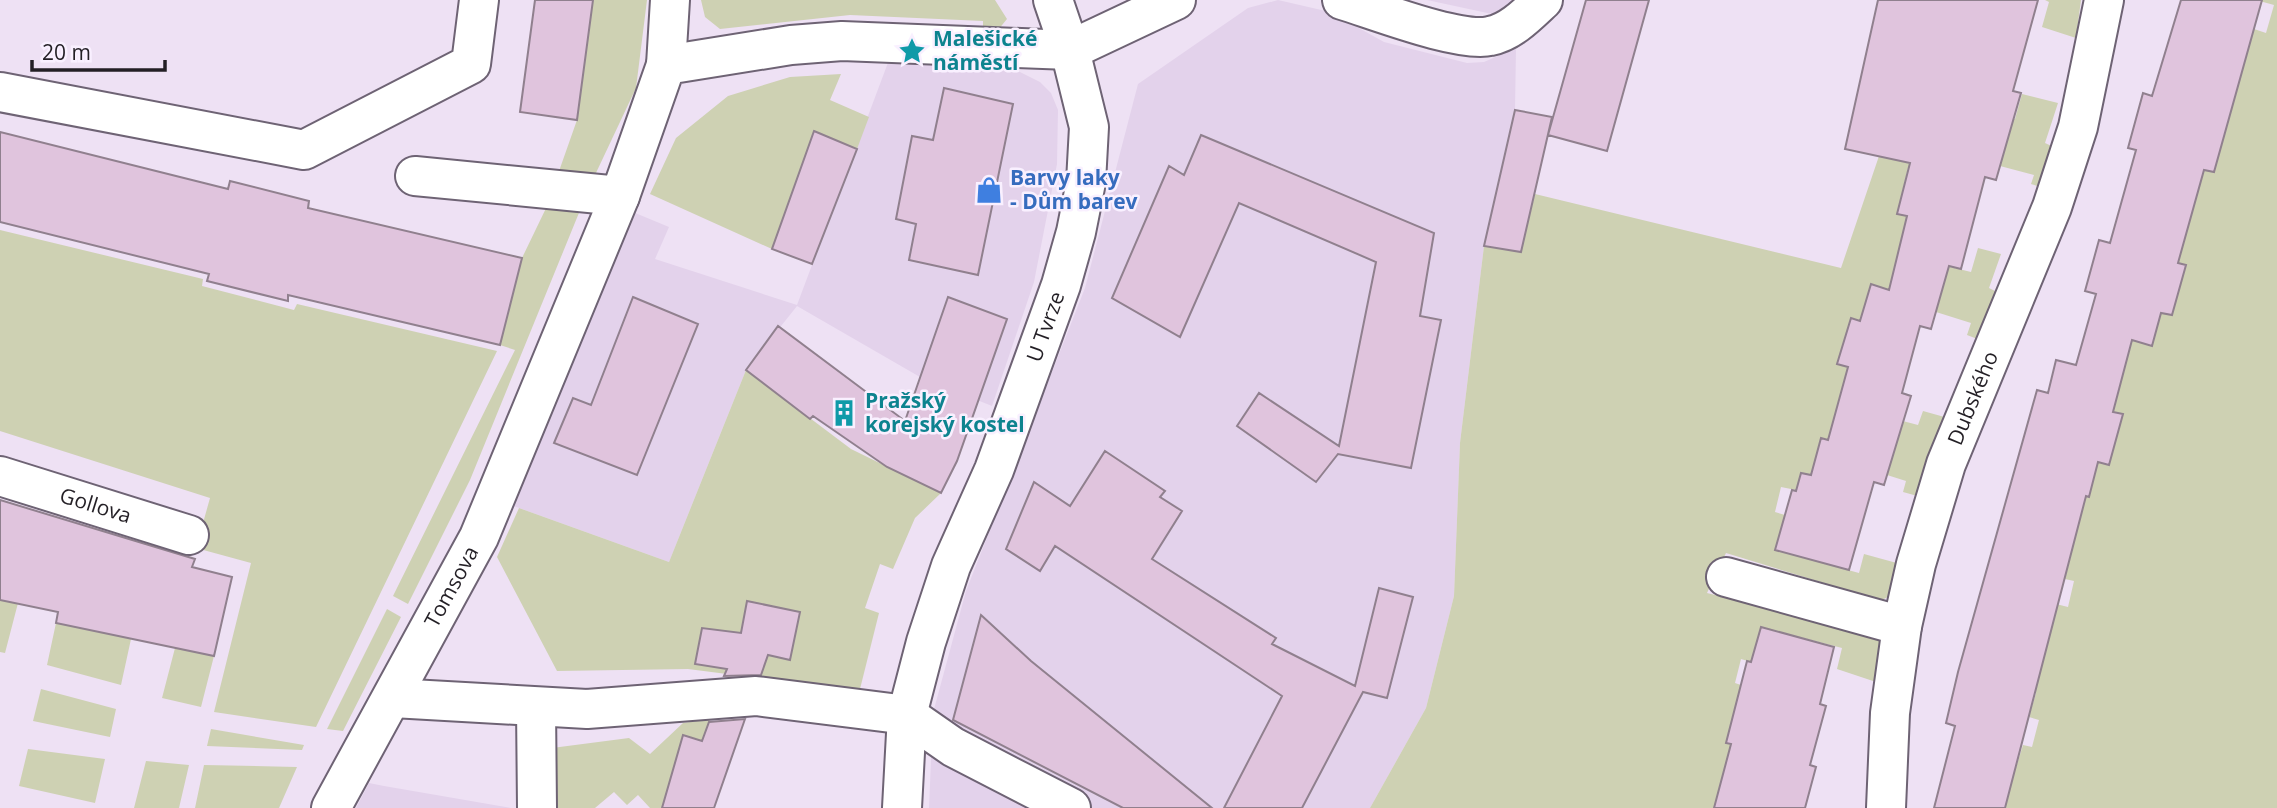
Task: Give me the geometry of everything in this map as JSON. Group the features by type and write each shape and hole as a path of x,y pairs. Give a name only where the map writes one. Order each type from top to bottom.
{"street":[{"path":"0,92 304,150 471,64 479,0"},
{"path":"670,0 666,65 842,41 1070,50 1166,2"},
{"name":"U Tvrze","path":"902,808 907,715 926,642 951,566 994,470 1061,285 1076,232 1086,181 1089,127 1070,50 1053,0"},
{"path":"1342,0 1457,34 1479,37 1490,36 1512,26 1543,0"},
{"name":"Dubského","path":"1886,808 1890,713 1902,626 1916,564 1946,464 2052,207 2071,150 2104,0"},
{"name":"Tomsova","path":"331,808 479,537 620,196 666,65"},
{"path":"415,176 620,196"},
{"name":"Gollova","path":"0,476 189,535"},
{"path":"1726,576 1902,626"},
{"path":"393,698 536,707 627,707 756,696 907,715 953,747 1071,808"},
{"path":"536,707 537,808"}],"shaded area":[{"path":"1278,0 1330,12 1384,42 1467,63 1484,62 1516,48 1515,110 1484,246 1460,443 1454,596 1426,708 1370,808 929,808 933,713 966,591 1085,288 1138,84 1248,8"},
{"path":"1427,0 1519,0 1492,14"},
{"path":"889,60 1020,72 1040,82 1051,93 1058,110 1057,164 1034,282 992,406 920,377 797,306 746,370 669,562 508,504 628,210 669,227 655,259 797,305"},
{"path":"369,783 384,786 511,808 356,808"}],"green space":[{"path":"593,0 647,0 636,88 595,175 558,174 577,120"},
{"path":"701,0 995,0 1007,19 998,30 983,30 983,21 850,15 720,29 705,17"},
{"path":"2045,0 2081,0 2076,38 2042,27 2049,2"},
{"path":"2256,0 2277,0 2277,808 1980,808 1937,797 1946,760 2013,777 2023,745 2032,747 2039,720 2029,717 2036,693 2027,690 2056,604 2068,607 2074,581 2065,579 2071,555 2062,552 2024,480 2089,497 2098,462 2109,464 2122,414 2113,412 2122,378 2076,365 2087,328 2152,346 2161,313 2172,315 2186,265 2176,263 2204,170 2214,172 2181,44 2245,62 2254,29 2266,33 2274,5"},
{"path":"841,74 830,100 869,117 857,149 814,132 772,249 650,194 676,138 728,96 790,77"},
{"path":"2022,94 2058,103 2045,143 2056,148 2043,188 2031,184 2034,175 2000,166 2003,154 1918,170 1908,168 1897,213 1907,216 1898,254 1971,272 1978,248 2001,254 1989,288 1999,293 1980,340 1967,335 1971,323 1936,312 1938,303 1871,285 1860,321 1851,318 1837,364 1848,367 1838,404 1918,425 1923,411 1948,418 1921,497 1903,492 1906,481 1887,475 1892,457 1811,475 1801,473 1796,490 1781,487 1775,512 1785,515 1775,550 1859,573 1864,554 1904,565 1894,592 1879,600 1726,553 1707,593 1873,634 1881,642 1879,683 1837,669 1842,648 1761,627 1751,662 1741,659 1735,683 1750,688 1732,719 1726,742 1731,744 1714,808 1370,808 1426,708 1454,596 1460,443 1484,246 1521,251 1535,194 1841,268 1879,156 1942,99 2015,119"},
{"path":"549,202 583,203 470,480 408,604 393,596 515,350 500,345 522,258"},
{"path":"0,230 203,279 202,286 294,310 297,304 497,351 316,727 214,712 251,563 196,548 210,498 0,431"},
{"path":"746,370 851,449 941,493 915,518 893,569 880,564 865,608 879,613 858,697 766,679 688,669 557,671 497,557 519,508 669,562"},
{"path":"0,600 18,603 5,653 0,652"},
{"path":"387,609 401,617 343,731 327,729"},
{"path":"56,623 131,639 121,685 47,665"},
{"path":"175,648 214,656 201,707 162,698"},
{"path":"41,689 116,709 110,737 33,721"},
{"path":"710,719 702,741 683,735 664,808 650,808 638,795 627,805 614,792 595,808 554,808 552,748 629,738 650,754 683,723"},
{"path":"211,729 304,745 302,750 207,746"},
{"path":"28,749 105,759 95,803 19,786"},
{"path":"146,761 189,765 179,808 134,808"},
{"path":"204,765 297,767 279,808 195,808"}],"building":[{"path":"535,0 593,0 577,120 520,112"},
{"path":"1586,0 1649,0 1607,151 1548,135"},
{"path":"1878,0 2038,0 2013,91 2021,93 1996,180 1985,177 1961,269 1949,266 1931,329 1920,326 1902,393 1911,396 1884,485 1874,482 1849,570 1775,550 1792,490 1796,491 1801,473 1811,475 1821,438 1828,440 1848,367 1837,364 1851,318 1860,321 1871,284 1889,290 1907,216 1897,214 1910,163 1845,149"},
{"path":"2181,0 2262,0 2214,172 2204,170 2178,263 2186,265 2172,315 2161,313 2152,346 2132,340 2113,412 2123,414 2109,465 2098,462 2089,497 2086,496 2005,808 1934,808 1955,726 1946,723 1958,672 2037,390 2048,393 2056,360 2076,365 2096,294 2085,291 2099,240 2110,243 2136,150 2128,148 2143,93 2152,96"},
{"path":"944,88 1013,104 978,275 909,260 916,224 896,219 912,136 933,140"},
{"path":"1515,110 1552,117 1521,252 1484,246"},
{"path":"814,131 857,149 812,264 772,249"},
{"path":"0,132 228,189 230,181 309,201 308,208 522,258 500,345 288,295 288,301 207,281 209,274 0,222"},
{"path":"1201,135 1434,233 1420,316 1441,320 1411,468 1338,454 1316,482 1237,426 1259,393 1339,446 1376,262 1239,203 1180,337 1112,298 1169,166 1184,175"},
{"path":"633,297 698,324 637,475 554,443 573,398 591,405"},
{"path":"948,297 1007,319 957,461 941,493 887,467 813,416 810,419 746,370 778,326 905,421"},
{"path":"1105,451 1165,491 1160,497 1182,511 1152,559 1276,638 1272,644 1355,686 1379,588 1413,597 1387,698 1363,692 1302,808 1224,808 1282,696 1055,546 1040,571 1006,549 1034,482 1070,506"},
{"path":"0,500 195,559 192,567 232,577 214,656 56,623 58,612 0,600"},
{"path":"747,601 800,612 790,660 768,655 761,675 724,676 727,669 695,664 702,628 741,633"},
{"path":"981,615 1031,661 1212,808 1123,808 953,720"},
{"path":"1761,627 1834,647 1820,704 1826,706 1810,765 1816,767 1805,808 1714,808 1731,744 1726,743 1747,661 1751,662"},
{"path":"745,719 714,808 662,808 683,735 702,741 709,722"}],"place":[{"name":"Malešické náměstí","path":"912,51"},
{"name":"Barvy laky - Dům barev","path":"989,190"},
{"name":"Pražský korejský kostel","path":"844,413"}]}
